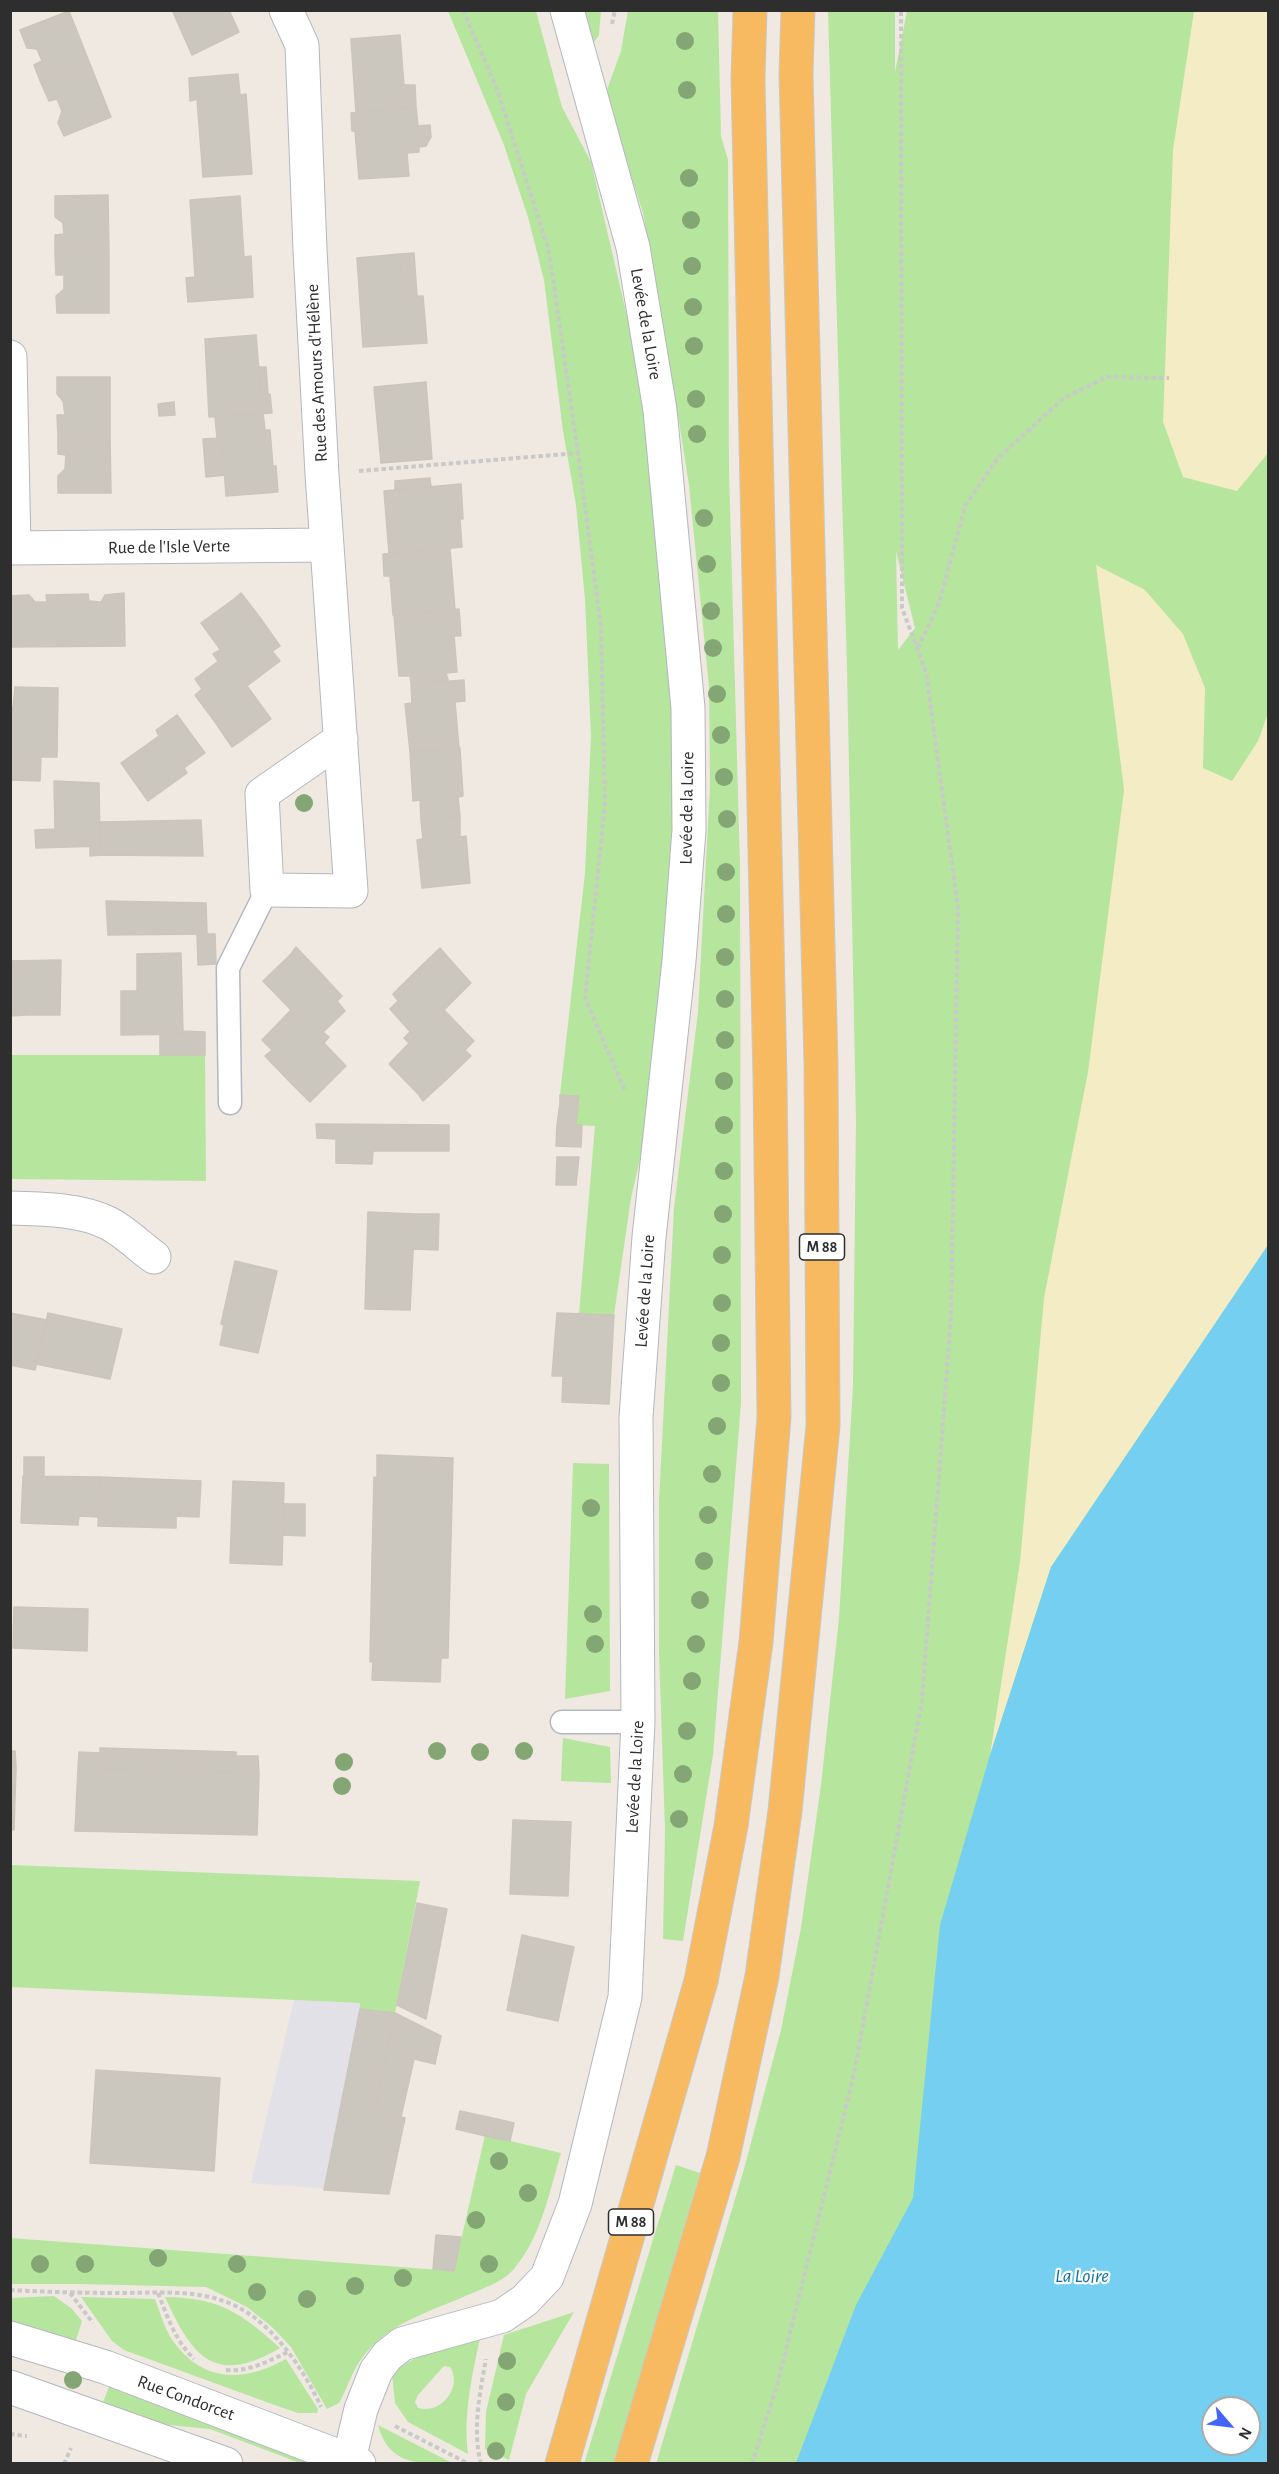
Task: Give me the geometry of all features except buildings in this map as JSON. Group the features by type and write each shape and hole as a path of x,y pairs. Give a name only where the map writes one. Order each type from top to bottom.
{"highway":[{"name":"M 88","path":"562,2463 701,1981 731,1826 754,1653 772,1441 774,1405 770,1078 748,79 750,10"},
{"name":"M 88","path":"631,2463 723,2157 762,1976 785,1811 823,1426 821,1063 796,74 798,10"}],"street":[{"name":"Rue des Amours d'Hélène","path":"267,890 351,891 309,250 302,45 286,10"},
{"name":"Levée de la Loire","path":"352,2462 361,2409 376,2370 387,2356 402,2344 502,2316 524,2301 547,2277 575,2204 625,1997 638,1722 636,1417 656,1163 680,961 689,830 688,708 660,410 633,247 567,10"},
{"path":"10,357 12,548"},
{"name":"Rue de l'Isle Verte","path":"12,548 327,545"},
{"path":"267,890 262,794 341,739"},
{"path":"10,1208 43,1209 80,1214 108,1223 154,1257"},
{"name":"Rue Condorcet","path":"10,2338 105,2367 352,2462"},
{"path":"10,2387 226,2463"}],"lane":[{"path":"230,1103 228,968 267,890"},
{"path":"562,1722 638,1722"}],"path":[{"path":"463,10 497,89 549,251 601,628 605,804 585,998 628,1097"},
{"path":"752,2463 778,2382 854,2074 922,1700 951,1316 958,908 926,672 902,608 901,10"},
{"path":"917,648 940,600 964,506 997,459 1064,398 1107,377 1168,378"},
{"path":"322,474 578,453"},
{"path":"10,2290 58,2293 192,2292 231,2304 264,2326 288,2352 308,2382 324,2413"},
{"path":"158,2293 172,2331 184,2349 196,2361"},
{"path":"481,2463 477,2437 479,2403 490,2342 502,2316"},
{"path":"217,2370 236,2371 261,2365 288,2352"},
{"path":"361,2409 469,2463"}],"shaded area":[{"path":"294,2000 360,2003 360,2009 395,2013 375,2110 405,2118 389,2194 251,2183"}],"green space":[{"path":"448,11 536,11 562,107 591,162 637,359 658,518 672,647 679,817 651,1112 631,1198 614,1315 579,1314 595,1126 576,1125 579,1096 560,1095 585,873 591,736 585,599 576,505 563,431 544,280 528,217 504,145"},
{"path":"579,11 601,11 599,35 590,48"},
{"path":"628,11 718,11 721,136 728,160 729,471 740,866 741,1403 713,1755 683,1941 663,1939 665,1829 659,1652 659,1501 674,1208 698,1012 710,786 709,687 689,485 643,213 605,95 621,51"},
{"path":"828,11 895,11 895,72 907,11 1268,11 1268,2463 656,2464 744,2169 781,2030 801,1928 821,1785 839,1618 853,1386 856,1120 847,668","holes":["896,551 915,628 898,650"]},
{"path":"11,1055 205,1055 206,1181 11,1179"},
{"path":"573,1463 609,1464 610,1691 565,1699"},
{"path":"563,1738 610,1747 611,1783 561,1781"},
{"path":"11,1865 420,1881 395,2013 360,2009 360,2003 11,1987"},
{"path":"485,2135 561,2153 543,2214 531,2244 513,2270 502,2279 394,2328 358,2363 339,2403 327,2409 291,2347 272,2327 247,2307 206,2287 11,2284 10,2238 454,2271"},
{"path":"676,2165 700,2173 614,2463 584,2464"},
{"path":"54,2296 71,2308 82,2321 75,2343 11,2325 11,2298"},
{"path":"81,2297 155,2299 171,2338 183,2353 209,2371 239,2375 270,2367 286,2359 318,2409 317,2413 298,2413 124,2350 112,2341"},
{"path":"165,2297 201,2300 228,2309 253,2325 280,2348 238,2365 222,2365 208,2359 185,2335"},
{"path":"574,2312 526,2394 509,2460 485,2449 486,2412 504,2335"},
{"path":"480,2338 467,2410 468,2454 408,2422 395,2403 392,2374 422,2355","holes":["444,2366 450,2367 454,2383 448,2398 435,2407 418,2408 415,2402 418,2395"]},
{"path":"111,2381 326,2463 300,2463 210,2429 148,2423 101,2408"},
{"path":"378,2425 452,2463 416,2462 397,2455 389,2448"}],"sand":[{"path":"1194,11 1268,11 1268,453 1237,491 1183,477 1163,422 1173,150"},
{"path":"1096,565 1145,590 1183,634 1205,688 1203,768 1232,781 1258,741 1268,713 1268,1245 1051,1567 990,1755 1020,1562 1044,1298 1088,1072 1124,790"}],"water":[{"name":"La Loire","path":"1268,1245 1268,2463 796,2463 856,2305 913,2198 940,1925 990,1755 1051,1567"}]}
